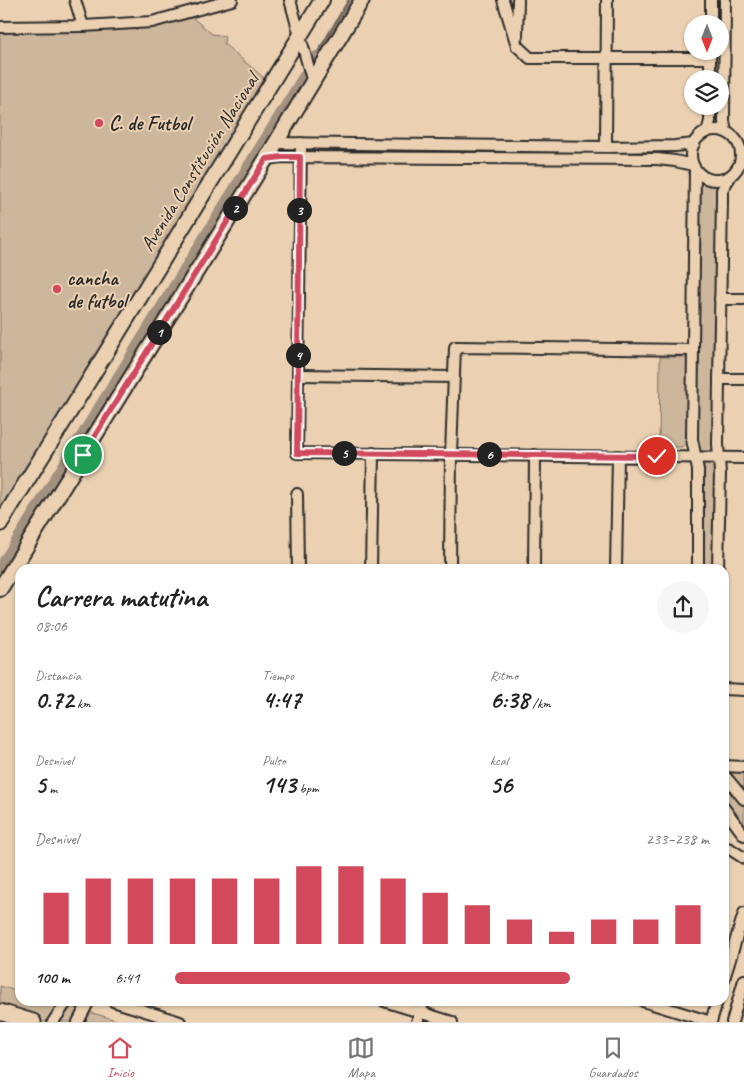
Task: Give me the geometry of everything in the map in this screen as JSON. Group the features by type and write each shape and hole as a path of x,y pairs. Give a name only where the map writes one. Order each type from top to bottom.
{"highway":[{"path":"0,1012 33,1022"}],"main road":[{"name":"Avenida Constitución Nacional","path":"0,524 322,0"},
{"path":"15,564 313,83 362,0"},
{"path":"0,589 15,565"}],"street":[{"path":"75,0 83,26"},
{"path":"0,27 83,26 152,22 232,0"},
{"path":"290,0 313,83"},
{"path":"503,0 517,46 530,58 684,56"},
{"path":"517,46 518,0"},
{"path":"606,146 608,0"},
{"path":"711,0 711,15"},
{"path":"726,0 724,121 726,132"},
{"path":"708,132 710,115"},
{"path":"698,564 698,470 692,439 694,167 691,158 694,144 699,137 713,130 726,132 742,147 742,155 737,171 722,190 718,564"},
{"path":"275,143 606,146 675,146 694,144"},
{"path":"301,143 297,453 744,458"},
{"path":"460,158 461,145"},
{"path":"266,159 300,157 657,159 675,160 694,167 707,179 714,181 722,180 737,171"},
{"path":"720,299 744,300"},
{"path":"450,564 451,454 455,347 692,350"},
{"path":"298,375 453,377"},
{"path":"719,378 744,379"},
{"path":"371,564 373,453"},
{"path":"534,564 535,455"},
{"path":"616,564 618,456"},
{"path":"297,494 298,564"},
{"path":"729,689 744,690"},
{"path":"729,766 744,766"},
{"path":"729,781 744,799"},
{"path":"729,822 744,835"},
{"path":"729,849 744,858"},
{"path":"729,962 744,913"},
{"path":"732,1022 744,980"},
{"path":"53,1022 64,1006"},
{"path":"78,1022 86,1006"},
{"path":"129,1006 180,1022"},
{"path":"395,1006 418,1017 452,1022"},
{"path":"660,1006 711,1022 716,1006"}],"shaded area":[{"path":"187,13 212,34 225,36 224,44 271,84 0,519 0,26 130,24"},
{"path":"695,169 707,179 728,180 722,190 718,564 698,564 692,439"},
{"path":"660,357 683,357 688,361 686,442 682,447 659,447"},
{"path":"729,766 744,766 744,835 737,825 729,824"},
{"path":"0,986 15,990 15,1006 69,1006 123,1022 0,1022"}],"waterway":[{"path":"316,56 349,0"},
{"path":"0,567 316,56"}],"place":[{"name":"C. de Futbol","path":"99,123"},
{"name":"cancha de futbol","path":"57,289"}],"route":[{"path":"83,455 266,159 300,157 297,453 657,456"}]}
